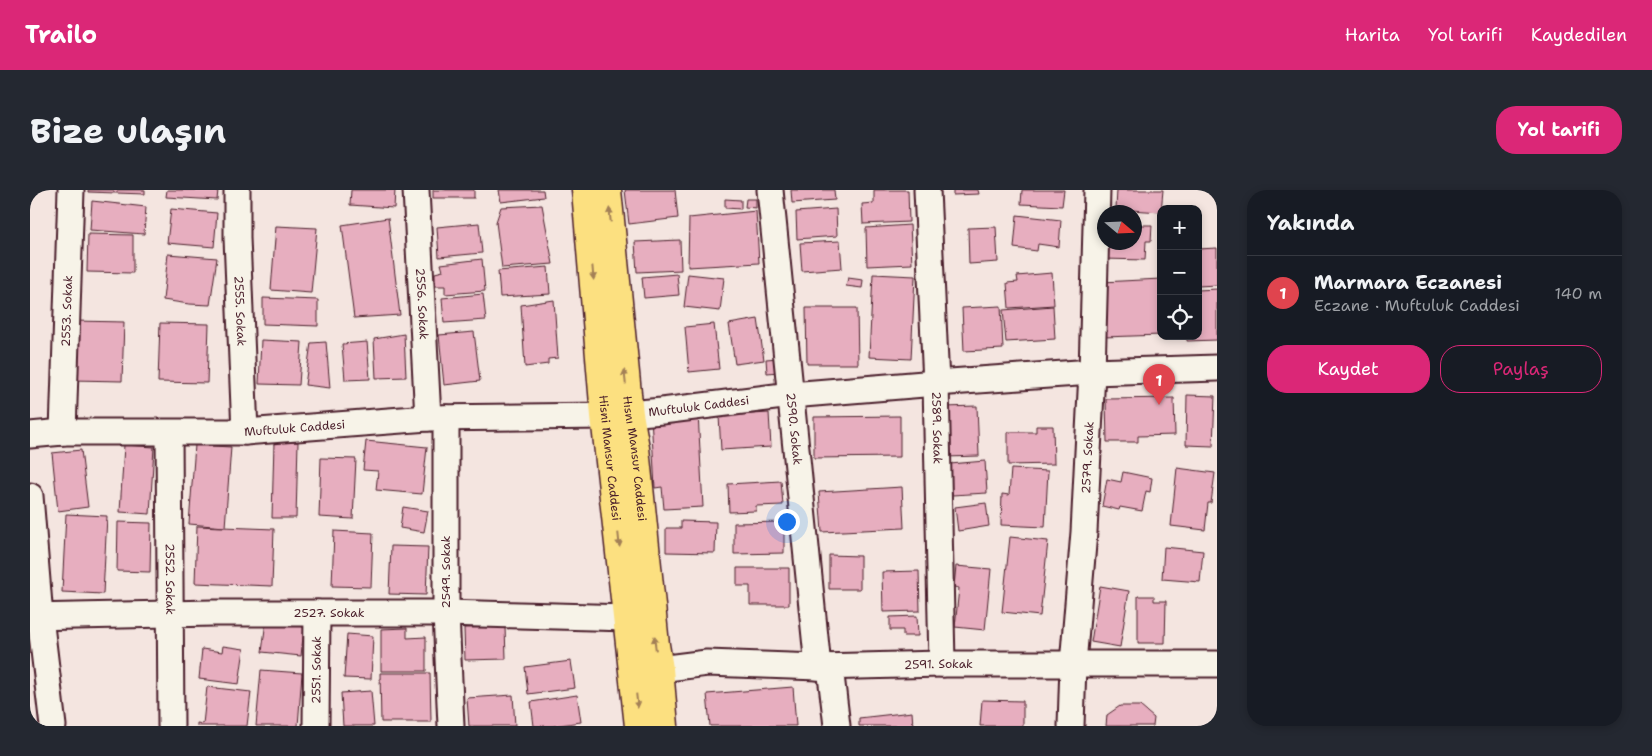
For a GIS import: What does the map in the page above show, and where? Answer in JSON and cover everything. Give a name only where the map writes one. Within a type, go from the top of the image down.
[{"type":"main road","name":"Hisni Mansur Caddesi","points":[[586,190],[617,415],[628,618],[639,726]]},
{"type":"main road","name":"Hısnı Mansur Caddesi","points":[[607,190],[617,415],[635,448],[654,635],[660,669],[664,726]]},
{"type":"street","name":"2553. Sokak","points":[[63,432],[71,190]]},
{"type":"street","name":"2555. Sokak","points":[[236,190],[244,432]]},
{"type":"street","name":"2556. Sokak","points":[[416,190],[437,418]]},
{"type":"street","name":"2590. Sokak","points":[[770,190],[791,395],[824,667],[837,726]]},
{"type":"street","name":"2589. Sokak","points":[[927,190],[936,383],[942,664]]},
{"type":"street","name":"2579. Sokak","points":[[1071,726],[1073,664],[1084,532],[1092,372],[1097,190]]},
{"type":"street","name":"Muftuluk Caddesi","points":[[30,435],[63,432],[244,432],[437,418],[617,415],[791,395],[936,383],[1092,372],[1217,368]]},
{"type":"street","name":"2549. Sokak","points":[[437,418],[452,726]]},
{"type":"street","name":"2552. Sokak","points":[[169,433],[171,726]]},
{"type":"street","points":[[30,496],[35,617],[53,726]]},
{"type":"street","name":"2527. Sokak","points":[[35,617],[317,613],[628,618]]},
{"type":"street","name":"2551. Sokak","points":[[316,726],[317,613]]},
{"type":"street","name":"2591. Sokak","points":[[660,669],[707,664],[824,667],[942,664],[1217,664]]},
{"type":"building","points":[[88,190],[145,190],[145,194],[88,192]]},
{"type":"building","points":[[167,190],[218,190],[217,200],[166,197]]},
{"type":"building","points":[[351,190],[395,190],[394,208],[350,205]]},
{"type":"building","points":[[433,190],[474,190],[474,198],[433,198]]},
{"type":"building","points":[[499,190],[543,190],[544,197],[501,202]]},
{"type":"building","points":[[625,190],[675,190],[678,218],[629,224]]},
{"type":"building","points":[[791,190],[834,190],[835,200],[792,203]]},
{"type":"building","points":[[874,190],[908,190],[909,222],[863,224],[862,204],[874,203]]},
{"type":"building","points":[[953,190],[978,190],[979,194],[953,195]]},
{"type":"building","points":[[1022,190],[1064,190],[1062,206],[1021,204]]},
{"type":"building","points":[[1117,190],[1163,190],[1162,205],[1157,205],[1157,212],[1142,211],[1142,205],[1116,205]]},
{"type":"building","points":[[725,199],[741,200],[741,209],[725,208]]},
{"type":"building","points":[[746,199],[756,199],[756,208],[745,207]]},
{"type":"building","points":[[92,201],[146,207],[144,234],[90,230]]},
{"type":"building","points":[[542,205],[553,264],[502,268],[496,222],[501,207]]},
{"type":"building","points":[[171,209],[217,213],[214,247],[167,243]]},
{"type":"building","points":[[836,209],[837,236],[797,239],[796,212]]},
{"type":"building","points":[[756,211],[759,263],[688,267],[689,218]]},
{"type":"building","points":[[1017,215],[1061,220],[1059,247],[1038,244],[1037,251],[1014,248]]},
{"type":"building","points":[[388,218],[400,315],[354,318],[342,225]]},
{"type":"building","points":[[479,223],[482,253],[439,257],[437,227]]},
{"type":"building","points":[[910,225],[912,264],[867,266],[866,228]]},
{"type":"building","points":[[1142,225],[1152,225],[1151,241],[1146,241],[1145,260],[1104,259],[1105,250],[1142,250]]},
{"type":"building","points":[[276,226],[317,228],[311,293],[271,290]]},
{"type":"building","points":[[996,227],[998,262],[969,264],[968,228]]},
{"type":"building","points":[[88,234],[133,235],[133,273],[87,272]]},
{"type":"building","points":[[680,240],[681,270],[637,272],[635,242]]},
{"type":"building","points":[[840,241],[842,268],[802,271],[800,243]]},
{"type":"building","points":[[1217,248],[1217,285],[1202,286],[1202,249]]},
{"type":"building","points":[[168,254],[217,258],[210,305],[163,300]]},
{"type":"building","points":[[482,259],[485,291],[445,294],[445,286],[435,286],[435,273],[443,271],[441,264]]},
{"type":"building","points":[[548,267],[550,294],[500,297],[498,271]]},
{"type":"building","points":[[1052,273],[1054,305],[1009,308],[1007,283],[1018,282],[1017,276]]},
{"type":"building","points":[[677,274],[679,295],[644,298],[642,277]]},
{"type":"building","points":[[688,274],[724,278],[720,311],[684,307]]},
{"type":"building","points":[[873,274],[915,276],[911,359],[869,357]]},
{"type":"building","points":[[848,278],[863,280],[862,288],[846,286]]},
{"type":"building","points":[[1157,279],[1157,335],[1104,337],[1102,282]]},
{"type":"building","points":[[1217,289],[1217,340],[1187,341],[1202,340],[1202,290]]},
{"type":"building","points":[[483,294],[486,320],[444,323],[442,298]]},
{"type":"building","points":[[263,298],[318,300],[318,326],[263,324]]},
{"type":"building","points":[[554,300],[558,358],[548,359],[548,364],[525,367],[521,305]]},
{"type":"building","points":[[1001,306],[1003,349],[964,351],[962,308]]},
{"type":"building","points":[[1053,306],[1055,339],[1006,342],[1003,310]]},
{"type":"building","points":[[806,308],[857,308],[858,364],[807,364]]},
{"type":"building","points":[[758,319],[764,360],[735,364],[729,324]]},
{"type":"building","points":[[75,321],[124,322],[122,381],[73,380]]},
{"type":"building","points":[[160,323],[209,324],[207,383],[158,382]]},
{"type":"building","points":[[714,324],[719,369],[689,372],[685,327]]},
{"type":"building","points":[[474,332],[480,381],[444,385],[439,335]]},
{"type":"building","points":[[404,334],[406,377],[376,378],[374,339]]},
{"type":"building","points":[[261,340],[302,342],[299,385],[259,384]]},
{"type":"building","points":[[326,342],[330,388],[305,385],[311,343]]},
{"type":"building","points":[[367,342],[370,379],[345,380],[342,344]]},
{"type":"building","points":[[778,358],[779,372],[767,373],[766,359]]},
{"type":"building","points":[[1187,395],[1215,396],[1213,446],[1186,445]]},
{"type":"building","points":[[1174,398],[1175,435],[1138,436],[1138,442],[1107,442],[1106,399]]},
{"type":"building","points":[[977,406],[979,456],[946,457],[944,407]]},
{"type":"building","points":[[698,413],[703,507],[664,509],[662,487],[655,488],[651,416]]},
{"type":"building","points":[[769,413],[771,447],[721,450],[719,416]]},
{"type":"building","points":[[900,416],[900,457],[814,458],[814,417]]},
{"type":"building","points":[[1036,426],[1053,426],[1054,464],[1008,465],[1008,432],[1036,432]]},
{"type":"building","points":[[366,441],[427,447],[422,494],[376,490],[378,471],[363,470]]},
{"type":"building","points":[[274,442],[298,442],[296,518],[272,518]]},
{"type":"building","points":[[124,445],[154,447],[150,514],[120,512]]},
{"type":"building","points":[[195,445],[231,447],[225,527],[189,524]]},
{"type":"building","points":[[81,450],[88,507],[58,511],[52,453]]},
{"type":"building","points":[[321,458],[356,459],[353,519],[319,517]]},
{"type":"building","points":[[985,461],[987,493],[952,495],[950,464]]},
{"type":"building","points":[[1177,468],[1215,473],[1211,503],[1208,503],[1205,530],[1171,526]]},
{"type":"building","points":[[1011,469],[1048,471],[1045,527],[1001,525],[1002,494],[1009,495]]},
{"type":"building","points":[[1123,472],[1152,478],[1150,492],[1146,491],[1142,511],[1120,507],[1119,510],[1102,506],[1107,479],[1121,482]]},
{"type":"building","points":[[781,481],[783,505],[756,506],[756,511],[729,512],[728,484]]},
{"type":"building","points":[[902,487],[904,528],[822,532],[819,492]]},
{"type":"building","points":[[986,503],[989,526],[958,531],[955,507]]},
{"type":"building","points":[[403,507],[428,511],[424,532],[400,528]]},
{"type":"building","points":[[66,514],[107,516],[103,594],[62,592]]},
{"type":"building","points":[[681,521],[716,522],[715,553],[666,552],[666,528],[681,528]]},
{"type":"building","points":[[118,522],[151,523],[150,572],[117,571]]},
{"type":"building","points":[[784,522],[784,553],[734,554],[734,523]]},
{"type":"building","points":[[197,526],[274,529],[272,586],[195,583]]},
{"type":"building","points":[[334,531],[373,533],[371,587],[332,586]]},
{"type":"building","points":[[1010,537],[1048,541],[1040,616],[1002,612]]},
{"type":"building","points":[[391,546],[428,547],[426,595],[389,594]]},
{"type":"building","points":[[1164,547],[1203,551],[1200,582],[1162,579]]},
{"type":"building","points":[[829,555],[860,556],[860,589],[829,589]]},
{"type":"building","points":[[956,566],[991,569],[985,630],[955,627],[959,588],[954,587]]},
{"type":"building","points":[[737,568],[789,568],[789,605],[750,605],[750,586],[737,586]]},
{"type":"building","points":[[919,571],[920,611],[883,612],[882,572]]},
{"type":"building","points":[[1100,586],[1129,591],[1120,647],[1091,642]]},
{"type":"building","points":[[1138,596],[1154,596],[1154,601],[1166,601],[1165,643],[1138,643]]},
{"type":"building","points":[[917,616],[918,636],[903,636],[903,630],[890,630],[890,617]]},
{"type":"building","points":[[266,621],[304,627],[301,656],[262,652]]},
{"type":"building","points":[[505,627],[506,659],[465,660],[464,628]]},
{"type":"building","points":[[407,628],[407,638],[426,637],[426,671],[381,671],[381,629]]},
{"type":"building","points":[[347,634],[373,636],[371,679],[344,678]]},
{"type":"building","points":[[223,646],[244,649],[239,684],[199,679],[202,649],[222,652]]},
{"type":"building","points":[[571,661],[575,688],[528,694],[525,667]]},
{"type":"building","points":[[261,670],[302,673],[298,726],[256,726]]},
{"type":"building","points":[[380,673],[430,673],[431,722],[381,722]]},
{"type":"building","points":[[207,687],[251,692],[247,726],[197,726],[197,723],[203,724]]},
{"type":"building","points":[[793,687],[796,726],[710,726],[707,694]]},
{"type":"building","points":[[371,691],[374,726],[343,726],[341,693]]},
{"type":"building","points":[[513,695],[515,726],[469,726],[467,698]]},
{"type":"building","points":[[577,695],[581,722],[552,726],[534,726],[531,702]]},
{"type":"building","points":[[982,700],[1023,701],[1023,726],[980,726]]},
{"type":"building","points":[[1120,706],[1140,706],[1154,718],[1153,726],[1106,726],[1107,715]]},
{"type":"building","points":[[912,712],[913,726],[859,726],[859,718]]},
{"type":"place","name":"Marmara Eczanesi","points":[[1159,405]]}]
